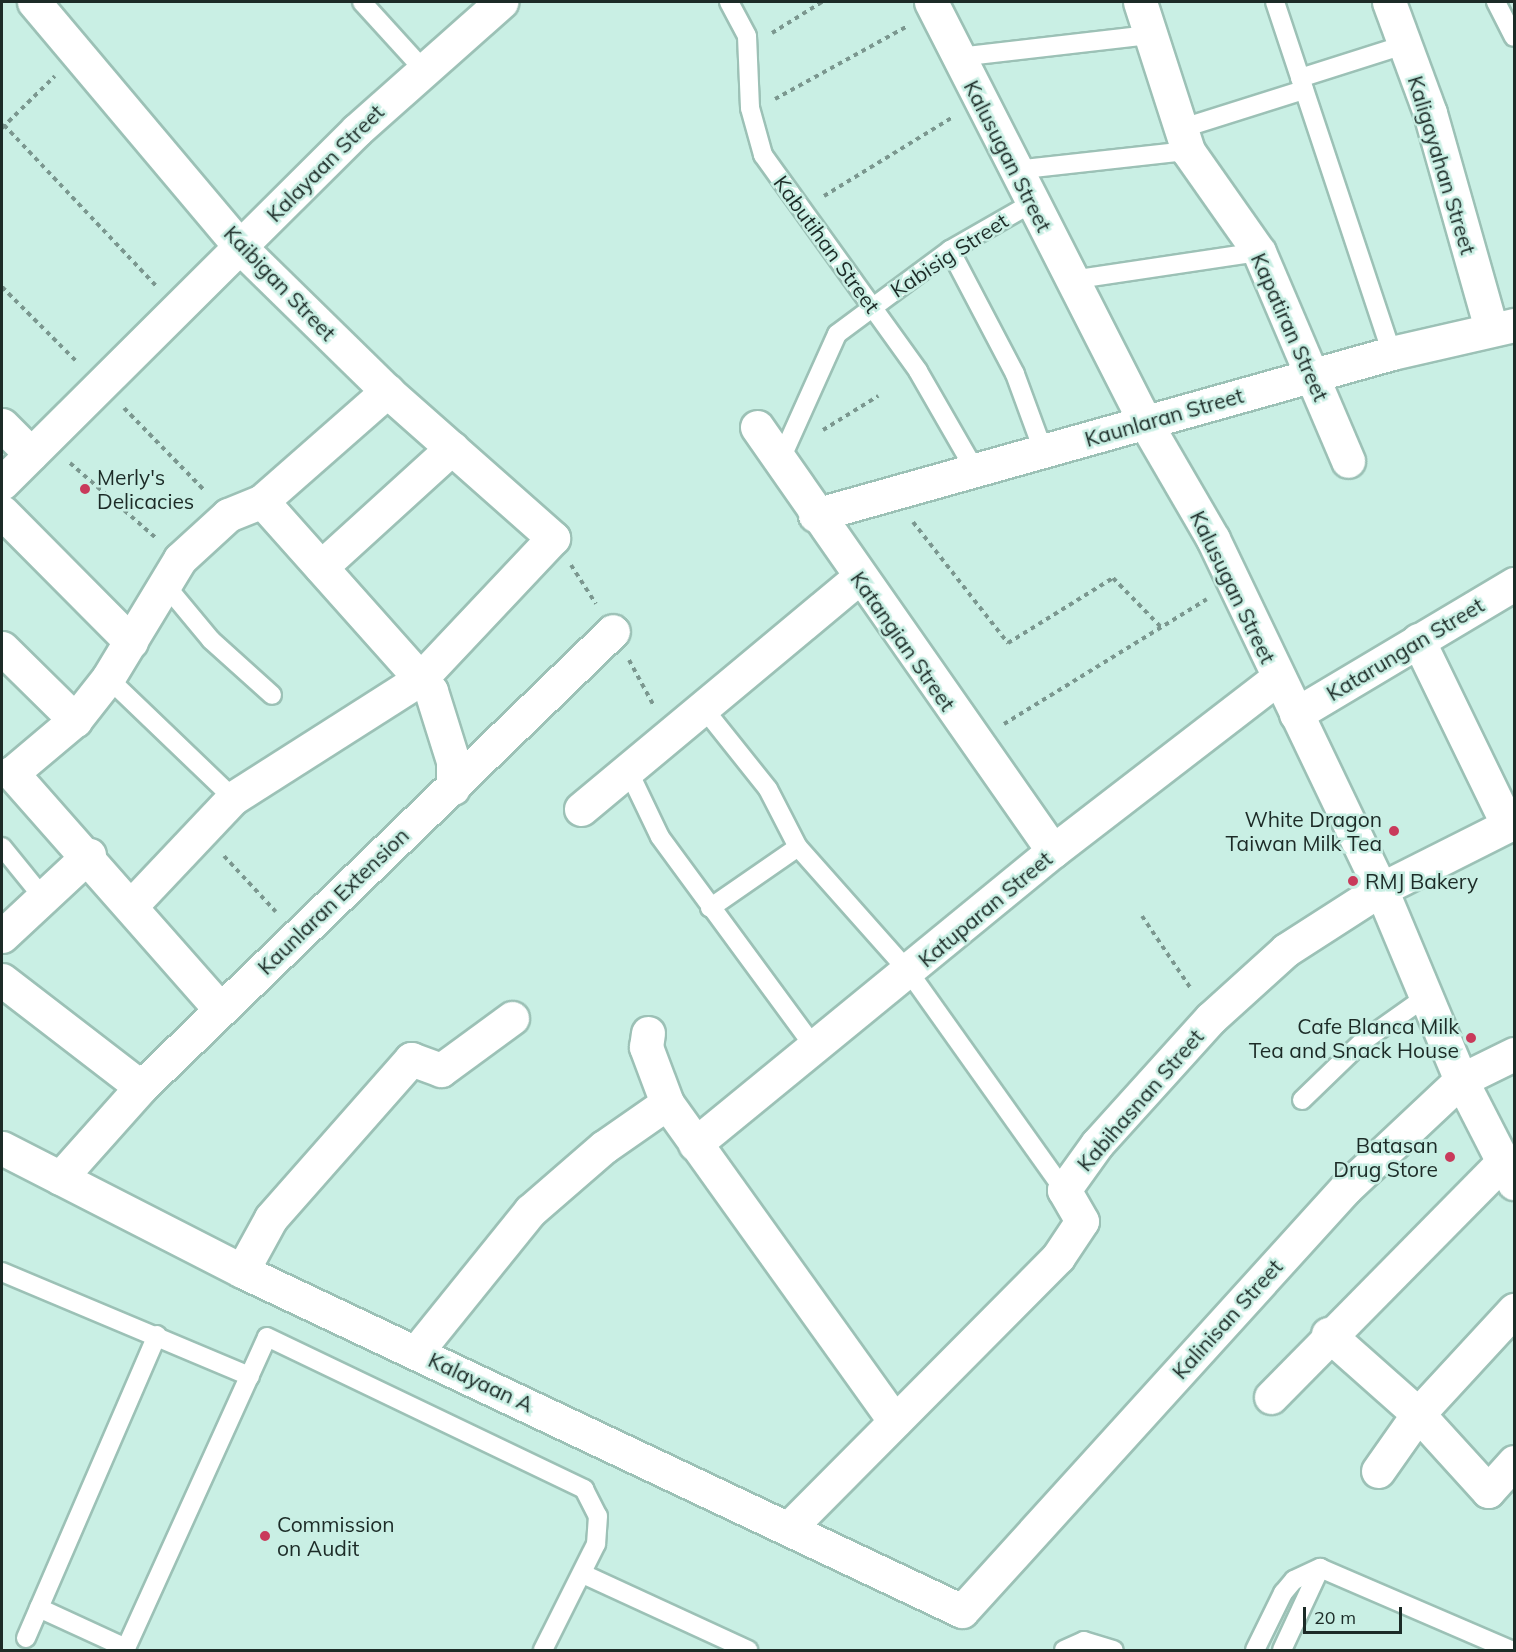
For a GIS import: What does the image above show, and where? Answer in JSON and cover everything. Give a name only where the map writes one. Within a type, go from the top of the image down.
[{"type":"street","name":"Kaibigan Street","points":[[34,2],[79,52],[241,248],[387,391],[553,538],[420,679]]},
{"type":"street","name":"Kapatiran Street","points":[[1140,2],[1184,140],[1259,252],[1314,375],[1348,461]]},
{"type":"street","name":"Kaligayahan Street","points":[[1389,2],[1430,112],[1503,327]]},
{"type":"street","name":"Kalayaan Street","points":[[2,483],[175,306],[241,248],[485,6]]},
{"type":"street","name":"Kalusugan Street","points":[[933,6],[1071,280],[1233,583],[1381,890],[1461,1080],[1509,1172]]},
{"type":"street","name":"Kaunlaran Street","points":[[815,515],[1392,353],[1503,327]]},
{"type":"street","points":[[220,1009],[89,855],[12,773],[75,720],[108,678],[173,573],[228,515],[262,501],[387,391]]},
{"type":"street","points":[[2,425],[38,447]]},
{"type":"street","name":"Katangian Street","points":[[757,428],[858,578],[1053,851]]},
{"type":"street","points":[[321,567],[452,448]]},
{"type":"street","points":[[262,501],[420,679],[442,718],[453,761],[453,788]]},
{"type":"street","points":[[2,513],[130,642]]},
{"type":"street","points":[[581,809],[701,705],[858,578]]},
{"type":"street","name":"Katarungan Street","points":[[1296,714],[1515,584]]},
{"type":"street","name":"Kaunlaran Extension","points":[[60,1178],[141,1087],[613,631]]},
{"type":"street","points":[[1418,640],[1511,823]]},
{"type":"street","points":[[2,648],[75,720]]},
{"type":"street","name":"Katuparan Street","points":[[695,1144],[909,972],[1053,851],[1278,678]]},
{"type":"street","points":[[131,906],[233,798],[420,679]]},
{"type":"street","name":"Kabihasnan Street","points":[[789,1528],[1058,1257],[1082,1221],[1064,1190],[1097,1144],[1212,1018],[1286,950],[1381,890],[1511,823]]},
{"type":"street","points":[[2,936],[41,895],[89,855]]},
{"type":"street","points":[[2,980],[141,1087]]},
{"type":"street","points":[[242,1271],[272,1218],[411,1059],[441,1070],[512,1018]]},
{"type":"street","points":[[648,1033],[645,1047],[667,1103],[895,1421]]},
{"type":"street","name":"Kalinisan Street","points":[[962,1611],[1346,1188],[1461,1080],[1515,1054]]},
{"type":"street","points":[[417,1351],[530,1211],[604,1147],[667,1103]]},
{"type":"street","name":"Kalayaan A","points":[[2,1148],[242,1271],[417,1351],[962,1611]]},
{"type":"street","points":[[1270,1398],[1328,1334],[1509,1172]]},
{"type":"street","points":[[1378,1471],[1418,1414],[1515,1310]]},
{"type":"street","points":[[1328,1334],[1418,1414],[1488,1491],[1515,1462]]},
{"type":"lane","points":[[362,2],[423,69]]},
{"type":"lane","name":"Kabutihan Street","points":[[729,2],[748,49],[751,112],[763,155],[918,371],[975,470]]},
{"type":"lane","points":[[1275,2],[1392,353]]},
{"type":"lane","points":[[1496,2],[1515,37]]},
{"type":"lane","points":[[959,57],[1149,35]]},
{"type":"lane","points":[[1015,170],[1184,140],[1302,84],[1404,45]]},
{"type":"lane","name":"Kabisig Street","points":[[780,461],[830,341],[872,306],[950,250],[1032,203]]},
{"type":"lane","points":[[950,250],[1015,374],[1043,450]]},
{"type":"lane","points":[[1071,280],[1259,252]]},
{"type":"lane","points":[[173,573],[211,640],[272,695]]},
{"type":"lane","points":[[108,678],[233,798]]},
{"type":"lane","points":[[701,705],[768,789],[798,847],[909,972],[1064,1190]]},
{"type":"lane","points":[[627,768],[660,837],[710,908],[815,1047]]},
{"type":"lane","points":[[2,847],[41,895]]},
{"type":"lane","points":[[710,908],[798,847]]},
{"type":"lane","points":[[1302,1100],[1362,1041],[1427,996]]},
{"type":"lane","points":[[2,1272],[157,1335],[250,1376]]},
{"type":"lane","points":[[26,1638],[157,1335]]},
{"type":"lane","points":[[39,1608],[126,1648],[267,1336],[559,1473],[584,1489],[598,1516],[596,1544],[543,1650]]},
{"type":"lane","points":[[1255,1650],[1283,1593],[1294,1580],[1320,1568],[1510,1650]]},
{"type":"lane","points":[[1282,1650],[1320,1568]]},
{"type":"lane","points":[[583,1574],[748,1650]]},
{"type":"lane","points":[[1064,1650],[1084,1641],[1114,1650]]},
{"type":"path","points":[[748,49],[822,2]]},
{"type":"path","points":[[751,112],[933,6]]},
{"type":"path","points":[[79,52],[3,126],[175,306]]},
{"type":"path","points":[[802,210],[980,102]]},
{"type":"path","points":[[780,461],[878,396]]},
{"type":"path","points":[[38,447],[173,573]]},
{"type":"path","points":[[891,493],[1008,643],[1113,578],[1161,627]]},
{"type":"path","points":[[975,742],[1233,583]]},
{"type":"path","points":[[201,831],[297,934]]},
{"type":"path","points":[[1142,916],[1212,1018]]},
{"type":"place","name":"Merly's Delicacies","points":[[85,489]]},
{"type":"place","name":"White Dragon Taiwan Milk Tea","points":[[1394,831]]},
{"type":"place","name":"RMJ Bakery","points":[[1353,881]]},
{"type":"place","name":"Cafe Blanca Milk Tea and Snack House","points":[[1471,1038]]},
{"type":"place","name":"Batasan Drug Store","points":[[1450,1157]]},
{"type":"place","name":"Commission on Audit","points":[[265,1536]]}]
